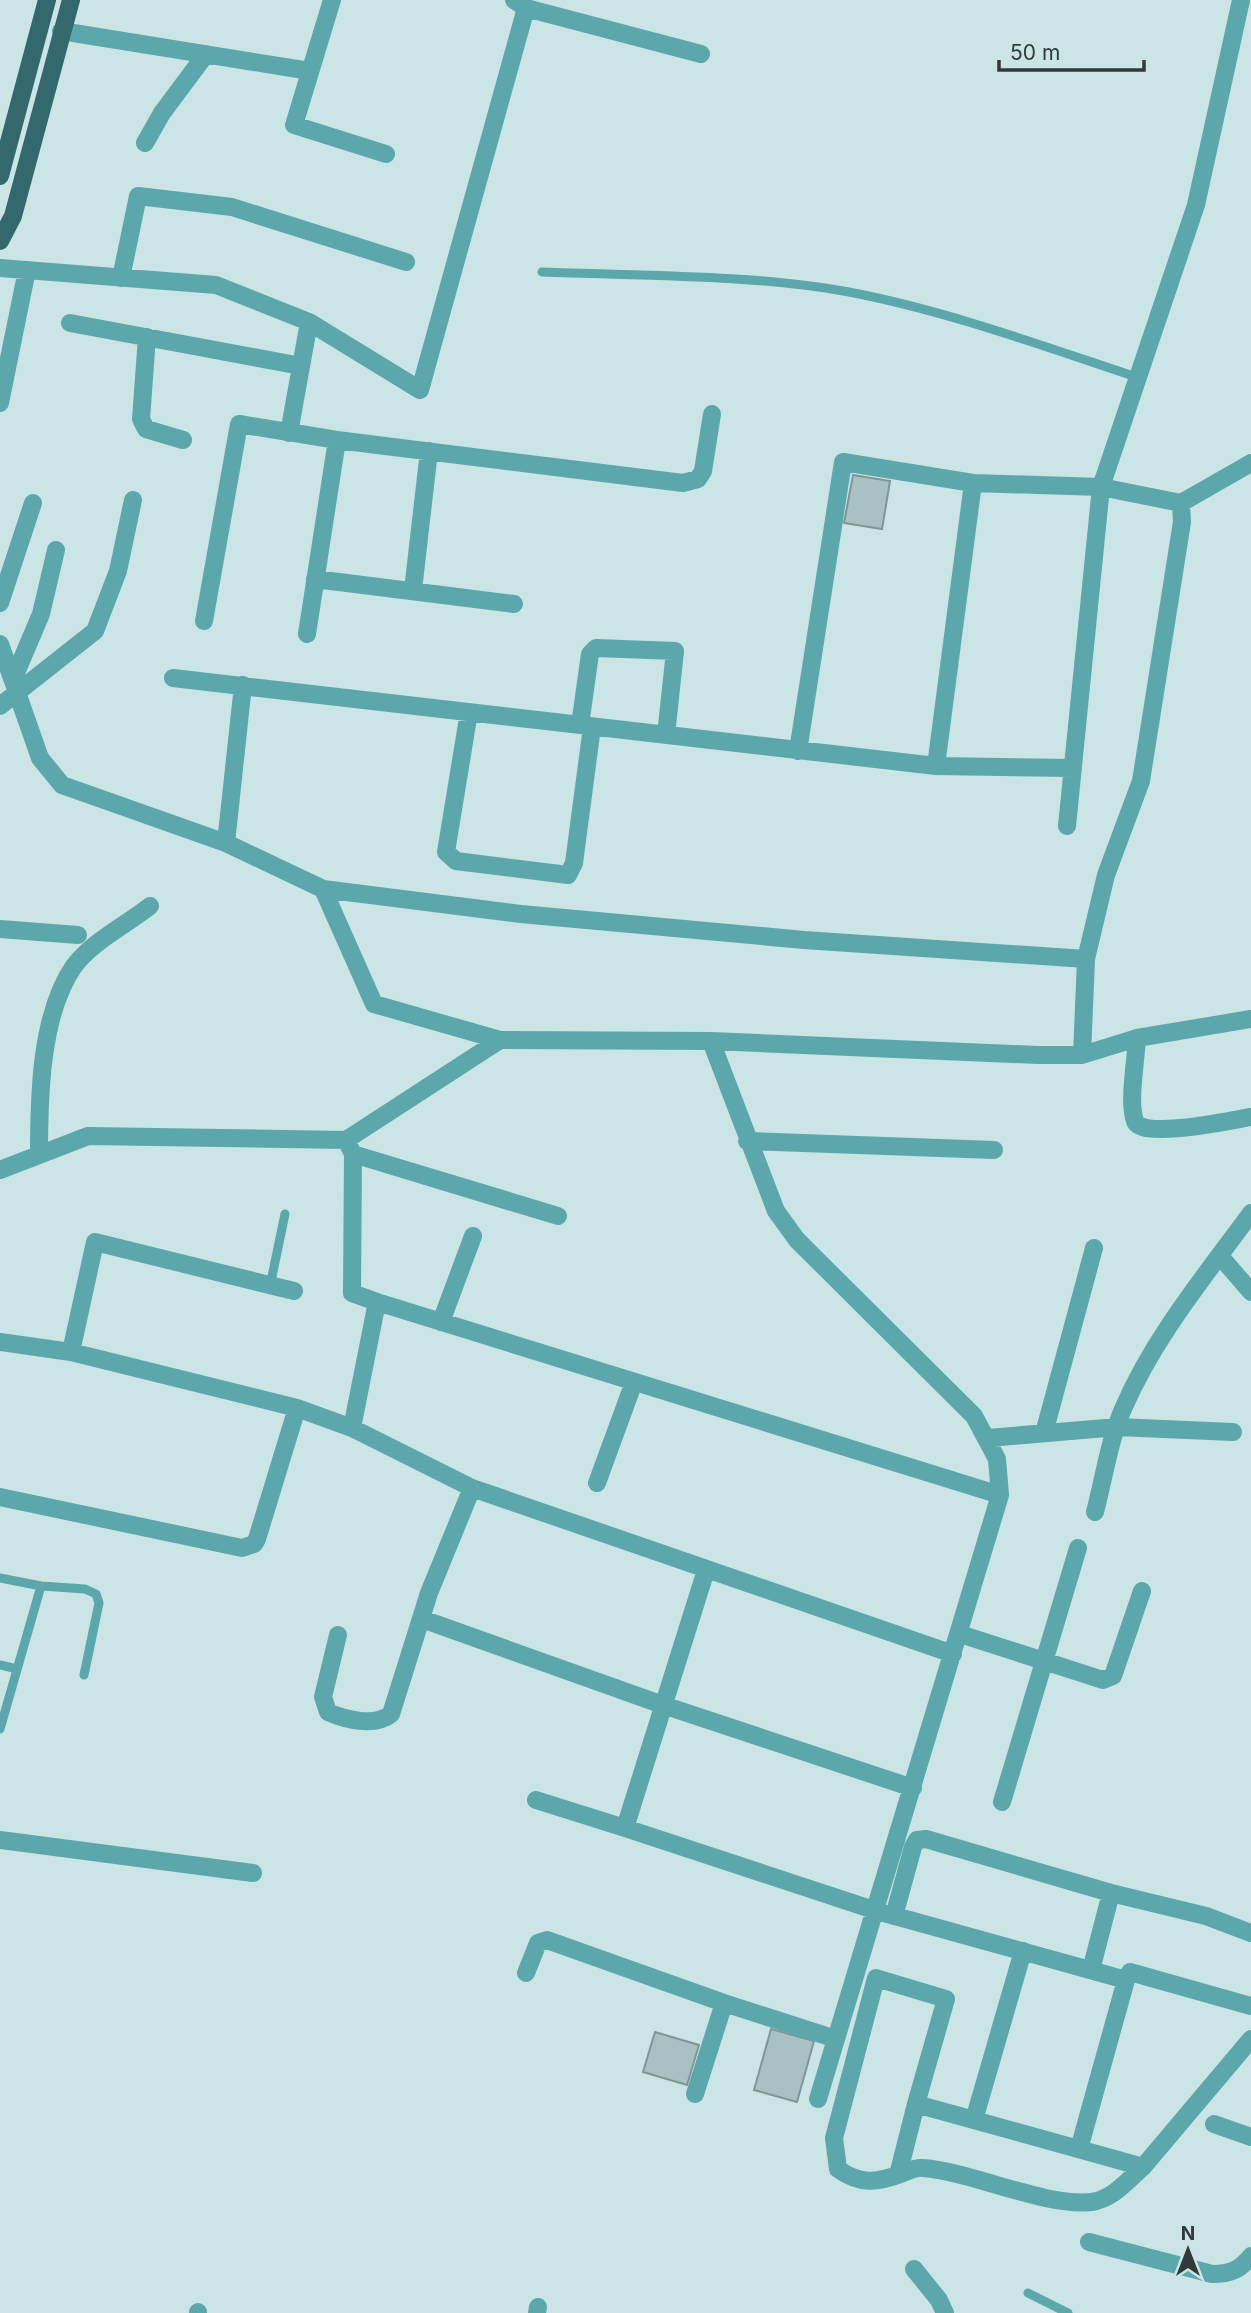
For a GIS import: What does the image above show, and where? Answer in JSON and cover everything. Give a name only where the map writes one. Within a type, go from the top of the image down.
[{"type":"main road","points":[[0,176],[47,0]]},
{"type":"main road","points":[[0,241],[13,216],[71,0]]},
{"type":"street","points":[[332,0],[294,125],[386,154]]},
{"type":"street","points":[[1067,826],[1101,487],[1196,205],[1241,0]]},
{"type":"street","points":[[0,268],[216,285],[309,323],[420,390],[520,4],[701,54]]},
{"type":"street","points":[[61,31],[310,71]]},
{"type":"street","points":[[145,143],[162,113],[206,54]]},
{"type":"street","points":[[121,278],[138,196],[232,207],[406,262]]},
{"type":"street","points":[[0,402],[27,271]]},
{"type":"street","points":[[70,323],[301,366]]},
{"type":"street","points":[[289,433],[309,323]]},
{"type":"street","points":[[147,337],[141,419],[146,429],[183,440]]},
{"type":"street","points":[[204,621],[239,424],[337,440],[684,483],[698,478],[703,471],[712,414]]},
{"type":"street","points":[[307,634],[337,440]]},
{"type":"street","points":[[413,590],[429,451]]},
{"type":"street","points":[[798,751],[843,462],[973,483],[1101,487],[1181,503],[1251,463]]},
{"type":"street","points":[[936,766],[973,483]]},
{"type":"street","points":[[0,706],[15,688],[95,631],[118,571],[133,500]]},
{"type":"street","points":[[0,603],[33,503]]},
{"type":"street","points":[[1082,1055],[1086,960],[1106,875],[1141,781],[1169,614],[1182,522],[1181,503]]},
{"type":"street","points":[[15,688],[41,614],[56,550]]},
{"type":"street","points":[[315,579],[514,604]]},
{"type":"street","points":[[0,644],[40,758],[62,785],[226,843],[323,888],[548,916],[804,940],[1086,960]]},
{"type":"street","points":[[469,712],[446,852],[456,861],[568,875],[574,863],[590,654],[596,648],[675,651],[666,735]]},
{"type":"street","points":[[173,678],[936,766],[1073,768]]},
{"type":"street","points":[[226,843],[243,685]]},
{"type":"street","points":[[323,888],[374,1004],[500,1040],[711,1041],[1082,1055],[1137,1038],[1251,1019]]},
{"type":"street","points":[[39,1155],[44,1056],[65,987],[74,967],[100,942],[150,906]]},
{"type":"street","points":[[0,929],[78,935]]},
{"type":"street","points":[[1137,1038],[1133,1110],[1135,1123],[1140,1128],[1164,1130],[1251,1117]]},
{"type":"street","points":[[350,1147],[500,1040]]},
{"type":"street","points":[[711,1041],[776,1211],[797,1240],[974,1416],[997,1459],[1000,1495],[913,1788],[886,1914]]},
{"type":"street","points":[[0,1170],[88,1136],[350,1147],[558,1216]]},
{"type":"street","points":[[747,1141],[994,1150]]},
{"type":"street","points":[[350,1147],[352,1293],[1000,1495]]},
{"type":"street","points":[[1095,1512],[1117,1427],[1141,1372],[1162,1337],[1251,1213]]},
{"type":"street","points":[[441,1322],[473,1236]]},
{"type":"street","points":[[71,1352],[95,1242],[294,1292]]},
{"type":"street","points":[[1044,1433],[1094,1248]]},
{"type":"street","points":[[1220,1255],[1251,1292]]},
{"type":"street","points":[[352,1428],[377,1302]]},
{"type":"street","points":[[0,1342],[71,1352],[297,1408],[352,1428],[472,1488],[953,1654]]},
{"type":"street","points":[[597,1483],[634,1382]]},
{"type":"street","points":[[0,1497],[242,1548],[254,1545],[297,1408]]},
{"type":"street","points":[[988,1438],[1117,1427],[1233,1432]]},
{"type":"street","points":[[338,1635],[323,1697],[328,1712],[374,1722],[391,1714],[422,1619],[472,1488]]},
{"type":"street","points":[[1002,1802],[1078,1548]]},
{"type":"street","points":[[625,1828],[706,1570]]},
{"type":"street","points":[[960,1634],[1103,1680],[1114,1676],[1142,1591]]},
{"type":"street","points":[[422,1619],[663,1705],[913,1788]]},
{"type":"street","points":[[536,1800],[886,1914],[1126,1980]]},
{"type":"street","points":[[818,2099],[836,2039],[917,1840],[926,1839],[1111,1893],[1206,1916],[1251,1933]]},
{"type":"street","points":[[0,1840],[253,1873]]},
{"type":"street","points":[[1091,1970],[1111,1893]]},
{"type":"street","points":[[526,1973],[538,1943],[547,1940],[724,2003],[836,2039]]},
{"type":"street","points":[[974,2120],[1023,1951]]},
{"type":"street","points":[[1079,2149],[1130,1972],[1251,2006]]},
{"type":"street","points":[[898,2175],[946,1999],[876,1978],[834,2138],[834,2156],[838,2169],[853,2180],[872,2183],[898,2175],[918,2167],[942,2170],[1069,2202],[1091,2202],[1111,2196],[1143,2167],[1251,2039]]},
{"type":"street","points":[[695,2094],[724,2003]]},
{"type":"street","points":[[916,2104],[1143,2167]]},
{"type":"street","points":[[1214,2124],[1251,2137]]},
{"type":"street","points":[[1089,2242],[1212,2274],[1227,2274],[1241,2267],[1251,2256]]},
{"type":"street","points":[[914,2269],[939,2300],[945,2313]]},
{"type":"lane","points":[[542,272],[726,279],[847,292],[940,312],[1139,378]]},
{"type":"lane","points":[[271,1286],[285,1214]]},
{"type":"lane","points":[[0,1578],[41,1586],[85,1589],[96,1594],[99,1603],[84,1675]]},
{"type":"lane","points":[[0,1729],[41,1586]]},
{"type":"lane","points":[[0,1665],[17,1669]]},
{"type":"lane","points":[[1028,2293],[1068,2313]]},
{"type":"building","points":[[853,475],[890,481],[882,529],[844,523]]},
{"type":"building","points":[[771,2029],[814,2041],[797,2102],[754,2090]]},
{"type":"building","points":[[655,2032],[699,2045],[687,2085],[643,2072]]}]
